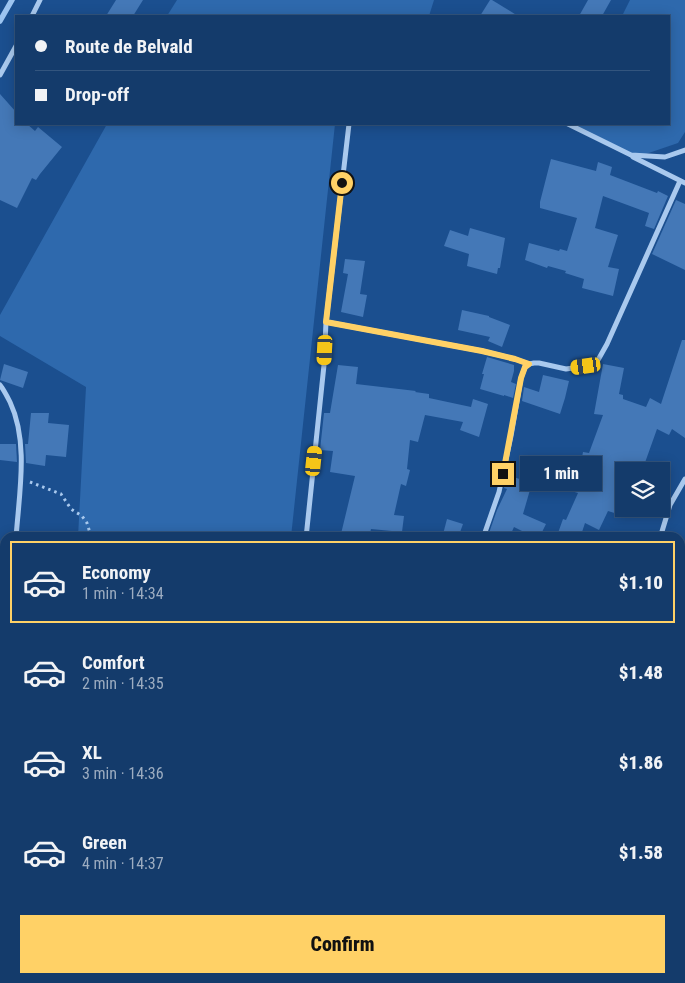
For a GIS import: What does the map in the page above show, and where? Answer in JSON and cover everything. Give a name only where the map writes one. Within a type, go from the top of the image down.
[{"type":"street","points":[[32,15],[40,0]]},
{"type":"street","points":[[0,74],[15,48]]},
{"type":"street","points":[[307,532],[324,364],[326,322],[349,125]]},
{"type":"street","points":[[326,322],[482,351],[529,364],[539,363],[566,369],[586,366],[598,360],[682,182],[570,125]]},
{"type":"street","points":[[631,155],[665,157],[685,150]]},
{"type":"street","points":[[485,532],[499,492],[521,378],[525,367],[529,364]]},
{"type":"street","points":[[0,385],[15,413],[20,435],[21,478],[16,532]]},
{"type":"street","points":[[662,532],[670,505],[685,479]]},
{"type":"path","points":[[21,478],[61,494],[72,509],[82,516],[87,523],[89,532]]},
{"type":"shaded area","points":[[177,0],[434,0],[429,15],[168,15]]},
{"type":"shaded area","points":[[630,0],[685,0],[685,132],[678,143],[634,158],[575,125],[670,125],[670,15],[622,15]]},
{"type":"shaded area","points":[[106,125],[335,125],[292,532],[78,532],[86,387],[0,336],[0,315]]},
{"type":"building","points":[[116,0],[143,0],[134,15],[107,15]]},
{"type":"building","points":[[490,0],[492,0],[516,15],[481,15]]},
{"type":"building","points":[[588,0],[611,0],[603,15],[580,15]]},
{"type":"building","points":[[0,94],[15,111],[15,125],[28,125],[35,131],[38,127],[62,147],[36,180],[32,178],[17,208],[0,200]]},
{"type":"building","points":[[551,159],[596,171],[598,162],[612,167],[610,175],[668,196],[654,229],[645,226],[649,213],[603,196],[595,228],[618,235],[608,267],[619,269],[613,296],[582,288],[584,279],[565,273],[566,271],[548,266],[547,268],[525,260],[529,243],[559,251],[560,249],[567,251],[577,218],[540,208]]},
{"type":"building","points":[[676,200],[685,204],[685,270],[652,254]]},
{"type":"building","points":[[470,228],[505,238],[500,268],[498,268],[497,274],[467,266],[469,254],[444,246],[450,230],[468,236]]},
{"type":"building","points":[[345,259],[365,261],[360,294],[367,295],[363,317],[341,312],[348,274],[343,273]]},
{"type":"building","points":[[462,310],[489,316],[510,325],[502,347],[488,341],[490,337],[458,330]]},
{"type":"building","points":[[682,340],[685,340],[685,438],[672,429],[669,435],[657,429],[645,462],[615,462],[615,513],[608,511],[599,530],[585,523],[582,532],[558,532],[563,519],[566,520],[578,493],[558,487],[568,459],[581,463],[583,452],[589,453],[603,415],[594,414],[603,364],[624,368],[619,394],[623,395],[623,399],[646,407],[650,398],[661,404]]},
{"type":"building","points":[[487,357],[514,365],[511,382],[516,384],[513,398],[480,389]]},
{"type":"building","points":[[4,364],[28,372],[23,388],[0,380]]},
{"type":"building","points":[[338,365],[358,367],[356,384],[416,391],[429,394],[429,398],[471,407],[473,399],[488,404],[479,437],[460,430],[463,422],[425,415],[418,442],[410,440],[407,469],[410,470],[406,486],[401,484],[394,515],[404,516],[402,532],[371,529],[370,532],[341,532],[355,476],[330,472],[333,451],[320,450],[324,413],[330,413]]},
{"type":"building","points":[[543,375],[569,381],[560,414],[522,401],[524,387],[539,392]]},
{"type":"building","points":[[31,413],[49,413],[48,423],[69,425],[66,457],[46,455],[45,466],[26,463],[25,444],[28,444]]},
{"type":"building","points":[[0,444],[16,444],[17,462],[0,460]]},
{"type":"building","points":[[507,475],[532,483],[523,514],[546,524],[542,532],[524,532],[514,527],[512,532],[489,532],[507,489],[504,488]]},
{"type":"building","points":[[447,519],[463,524],[460,532],[444,532]]},
{"type":"waterway","points":[[0,21],[12,0]]},
{"type":"route","points":[[342,183],[326,322],[482,351],[529,364],[525,367],[521,378],[503,474]]}]
